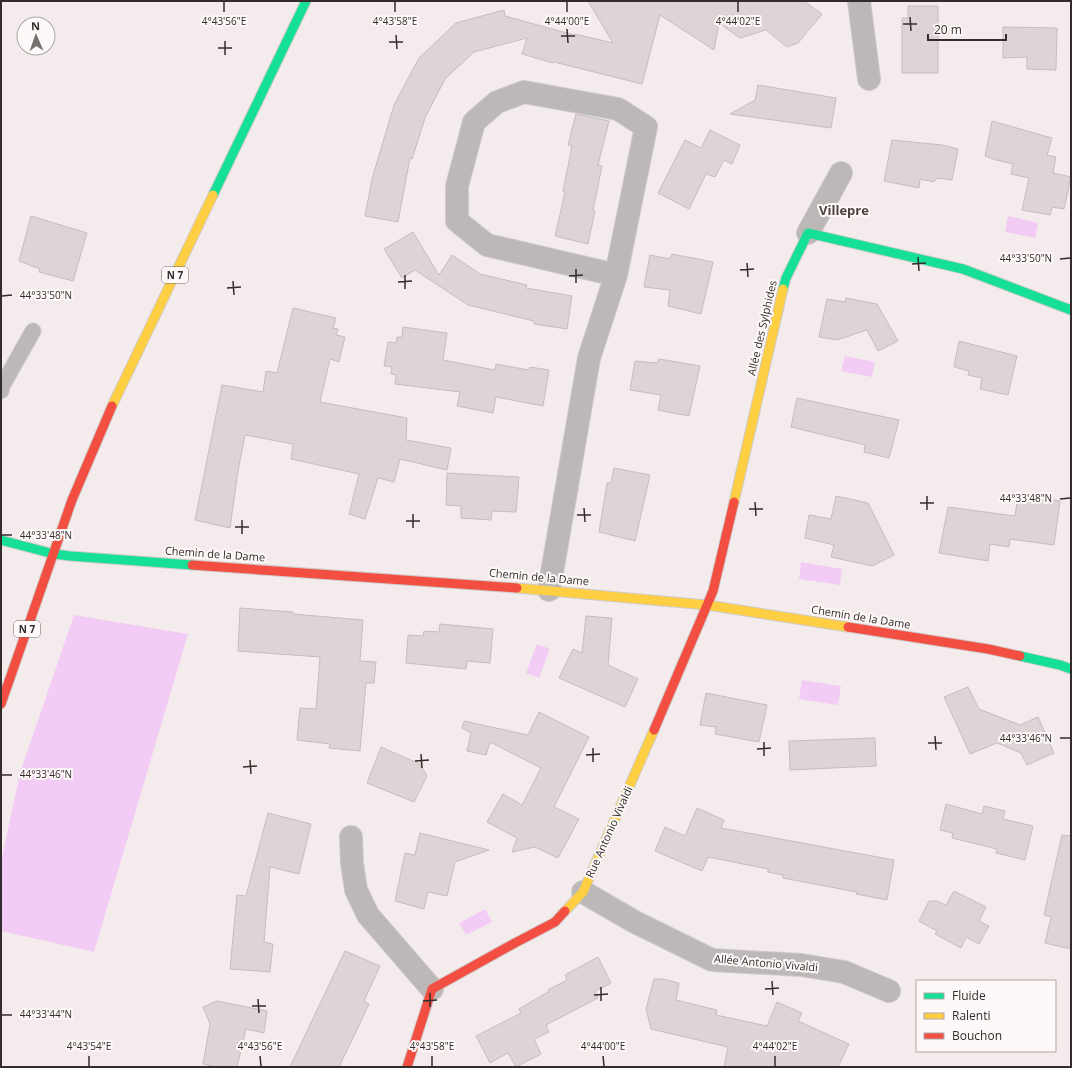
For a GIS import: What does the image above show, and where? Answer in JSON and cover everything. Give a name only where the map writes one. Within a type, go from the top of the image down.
[{"type":"street","name":"N 7","points":[[1,704],[72,500],[112,407],[306,1]]},
{"type":"street","points":[[859,1],[869,79]]},
{"type":"street","points":[[549,590],[589,358],[616,275],[646,127],[618,109],[524,92],[497,102],[474,122],[457,186],[457,221],[487,245],[616,275]]},
{"type":"street","points":[[841,173],[808,233],[962,269],[1071,310]]},
{"type":"street","name":"Allée des Sylphides","points":[[707,605],[713,591],[786,278],[808,233]]},
{"type":"street","name":"Chemin de la Dame","points":[[1,540],[54,554],[70,556],[549,590],[707,605],[988,649],[1060,665],[1071,669]]},
{"type":"street","name":"Rue Antonio Vivaldi","points":[[432,989],[555,922],[583,892],[650,740],[707,605]]},
{"type":"street","points":[[351,837],[352,863],[356,890],[368,915],[432,989],[407,1067]]},
{"type":"street","name":"Allée Antonio Vivaldi","points":[[583,892],[635,922],[712,960],[801,965],[844,972],[889,991]]},
{"type":"lane","points":[[1,391],[2,386],[33,331]]},
{"type":"shaded area","points":[[1008,216],[1038,223],[1035,238],[1005,232]]},
{"type":"shaded area","points":[[845,356],[875,362],[872,377],[841,371]]},
{"type":"shaded area","points":[[801,562],[842,569],[840,585],[799,579]]},
{"type":"shaded area","points":[[74,615],[188,634],[94,952],[1,931],[1,862],[20,773]]},
{"type":"shaded area","points":[[537,644],[550,649],[539,678],[526,673]]},
{"type":"shaded area","points":[[802,680],[841,686],[838,705],[799,699]]},
{"type":"shaded area","points":[[485,909],[492,922],[466,935],[459,923]]},
{"type":"building","points":[[588,1],[804,1],[822,14],[798,43],[787,47],[766,30],[740,38],[719,23],[714,50],[660,15],[642,84],[554,62],[553,63],[522,54],[527,38],[474,52],[445,79],[425,118],[412,159],[410,158],[398,222],[365,216],[372,179],[394,105],[419,58],[456,23],[504,10],[505,16],[574,35],[613,43]]},
{"type":"building","points":[[908,6],[938,6],[938,73],[902,73],[902,18],[908,18]]},
{"type":"building","points":[[1003,27],[1057,28],[1056,70],[1027,69],[1027,57],[1003,58]]},
{"type":"building","points":[[758,85],[836,98],[831,128],[730,114],[755,100]]},
{"type":"building","points":[[576,114],[609,121],[598,165],[602,166],[588,244],[555,236],[565,192],[563,191],[572,146],[568,145]]},
{"type":"building","points":[[992,121],[1052,138],[1047,155],[1056,157],[1053,173],[1071,177],[1064,209],[1052,207],[1050,215],[1022,210],[1029,178],[1011,174],[1013,164],[985,156]]},
{"type":"building","points":[[710,130],[740,145],[732,164],[724,160],[715,177],[706,174],[689,209],[658,193],[685,140],[701,148]]},
{"type":"building","points":[[892,140],[942,145],[958,149],[952,180],[937,178],[934,182],[920,179],[919,188],[884,181]]},
{"type":"building","points":[[31,216],[87,233],[73,281],[39,272],[40,269],[19,261]]},
{"type":"building","points":[[413,232],[439,275],[452,255],[480,274],[527,285],[526,288],[572,296],[567,329],[534,324],[534,321],[468,305],[415,270],[402,278],[384,249]]},
{"type":"building","points":[[672,254],[713,262],[701,314],[668,306],[670,290],[644,287],[650,255],[670,259]]},
{"type":"building","points":[[846,298],[877,304],[898,341],[878,351],[867,330],[837,340],[819,337],[827,299],[845,302]]},
{"type":"building","points":[[293,308],[336,318],[333,328],[338,329],[336,335],[345,337],[339,362],[330,359],[320,402],[407,418],[406,440],[451,448],[447,470],[400,459],[394,482],[378,478],[365,519],[349,514],[359,474],[291,459],[293,444],[245,435],[230,528],[195,520],[222,385],[263,392],[266,371],[277,373]]},
{"type":"building","points":[[403,327],[447,333],[443,360],[495,370],[496,364],[529,370],[530,367],[549,370],[543,406],[496,397],[493,413],[457,406],[460,392],[395,384],[396,375],[391,374],[392,367],[384,366],[388,342],[396,343],[397,337],[402,337]]},
{"type":"building","points":[[959,341],[1017,356],[1008,395],[980,389],[982,378],[968,375],[969,371],[954,367]]},
{"type":"building","points":[[659,359],[700,366],[689,416],[658,410],[661,395],[630,390],[635,361],[657,363]]},
{"type":"building","points":[[797,398],[899,420],[889,458],[864,452],[865,445],[791,427]]},
{"type":"building","points":[[614,468],[650,475],[635,541],[599,532],[607,483],[611,483]]},
{"type":"building","points":[[447,473],[519,477],[516,512],[492,511],[491,520],[461,518],[461,506],[446,505]]},
{"type":"building","points":[[1018,494],[1060,501],[1054,545],[1010,539],[1009,547],[990,544],[988,561],[939,553],[948,507],[1015,516]]},
{"type":"building","points":[[836,496],[868,503],[894,555],[872,566],[831,557],[834,545],[805,538],[809,515],[831,519]]},
{"type":"building","points":[[240,608],[363,620],[360,661],[376,662],[374,683],[366,683],[360,751],[329,748],[330,744],[297,740],[300,708],[316,709],[320,657],[238,651]]},
{"type":"building","points":[[586,616],[612,618],[608,665],[638,679],[625,707],[559,678],[573,649],[582,653]]},
{"type":"building","points":[[440,624],[493,629],[490,663],[467,661],[466,669],[406,663],[408,635],[423,636],[424,631],[439,632]]},
{"type":"building","points":[[968,687],[979,709],[1020,725],[1038,717],[1054,753],[1027,765],[1021,753],[997,743],[970,754],[944,697]]},
{"type":"building","points":[[706,693],[767,705],[759,742],[715,734],[716,727],[700,725]]},
{"type":"building","points":[[539,712],[589,737],[554,807],[579,819],[558,858],[535,847],[512,852],[517,838],[487,822],[503,794],[522,805],[541,768],[490,742],[486,755],[467,751],[471,733],[462,728],[464,721],[528,735]]},
{"type":"building","points":[[875,738],[876,766],[790,770],[789,741]]},
{"type":"building","points":[[381,747],[420,764],[427,776],[414,802],[367,783]]},
{"type":"building","points":[[946,804],[982,814],[984,806],[1005,811],[1003,819],[1033,826],[1025,860],[996,853],[997,849],[952,838],[953,833],[940,830]]},
{"type":"building","points":[[697,808],[724,820],[721,828],[894,860],[887,900],[856,894],[857,892],[783,878],[783,875],[768,872],[768,869],[708,857],[702,871],[655,851],[665,827],[685,836]]},
{"type":"building","points":[[268,813],[311,824],[299,874],[270,867],[264,942],[273,944],[270,972],[230,969],[237,895],[246,896]]},
{"type":"building","points":[[420,833],[489,850],[455,862],[447,896],[428,892],[424,909],[395,901],[405,853],[415,855]]},
{"type":"building","points":[[1062,835],[1071,836],[1071,949],[1045,943],[1051,917],[1044,915]]},
{"type":"building","points":[[954,891],[986,907],[979,921],[989,926],[979,944],[966,937],[961,948],[935,934],[937,931],[919,921],[929,901],[937,901],[946,905]]},
{"type":"building","points":[[345,951],[380,966],[364,1001],[369,1004],[363,1017],[339,1067],[290,1067]]},
{"type":"building","points":[[598,957],[611,983],[595,991],[598,998],[546,1025],[549,1032],[534,1039],[541,1054],[516,1067],[508,1053],[490,1063],[476,1036],[521,1013],[519,1009],[548,992],[548,990],[567,980],[565,975]]},
{"type":"building","points":[[654,979],[663,979],[679,983],[676,1000],[717,1010],[716,1015],[767,1026],[777,1002],[802,1013],[798,1021],[849,1044],[838,1067],[724,1067],[728,1047],[651,1029],[646,1009]]},
{"type":"building","points":[[217,1001],[267,1011],[264,1033],[246,1029],[237,1067],[218,1067],[203,1064],[210,1024],[203,1007]]},
{"type":"traffic: fast","points":[[213,195],[306,1]]},
{"type":"traffic: fast","points":[[783,289],[786,278],[808,233],[963,269],[1071,310]]},
{"type":"traffic: fast","points":[[1,540],[54,554],[192,565]]},
{"type":"traffic: fast","points":[[1020,656],[1071,669]]},
{"type":"traffic: slow","points":[[112,406],[213,195]]},
{"type":"traffic: slow","points":[[734,502],[783,289]]},
{"type":"traffic: slow","points":[[517,588],[707,605],[848,627]]},
{"type":"traffic: slow","points":[[565,911],[583,892],[654,730]]},
{"type":"traffic: jam","points":[[1,704],[72,500],[112,406]]},
{"type":"traffic: jam","points":[[654,730],[713,591],[734,502]]},
{"type":"traffic: jam","points":[[192,565],[517,588]]},
{"type":"traffic: jam","points":[[848,627],[988,649],[1020,656]]},
{"type":"traffic: jam","points":[[407,1067],[432,989],[555,922],[565,911]]},
{"type":"district","name":"Villepre","points":[[844,210]]}]
